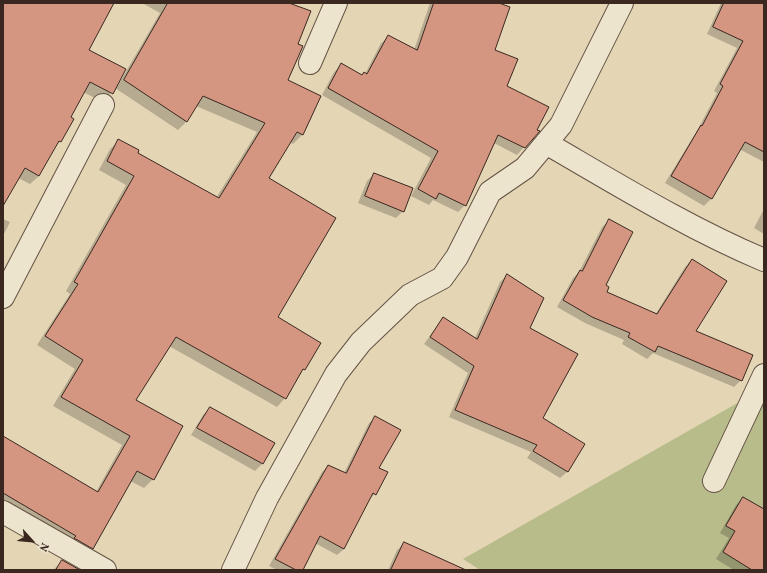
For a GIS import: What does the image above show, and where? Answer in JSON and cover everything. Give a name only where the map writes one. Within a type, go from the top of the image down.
[{"type":"street","points":[[310,63],[336,3]]},
{"type":"street","points":[[233,570],[267,498],[336,374],[361,342],[410,295],[442,278],[458,257],[490,192],[525,168],[561,125],[622,3]]},
{"type":"street","points":[[3,297],[103,105]]},
{"type":"street","points":[[546,143],[661,209],[731,246],[764,260]]},
{"type":"street","points":[[714,481],[764,375]]},
{"type":"street","points":[[3,512],[105,570]]},
{"type":"green space","points":[[764,384],[764,570],[480,570],[463,559],[755,393]]},
{"type":"building","points":[[3,3],[114,3],[89,50],[126,69],[113,94],[90,82],[71,117],[74,119],[61,142],[59,141],[39,176],[25,168],[3,206]]},
{"type":"building","points":[[168,3],[289,3],[311,11],[298,44],[303,46],[288,80],[321,96],[303,135],[297,132],[269,178],[336,218],[278,317],[321,343],[305,370],[303,369],[286,399],[176,337],[136,400],[183,426],[154,480],[137,471],[93,549],[74,538],[76,536],[3,493],[3,436],[98,492],[130,436],[61,397],[83,360],[45,336],[78,284],[74,282],[134,176],[107,161],[118,139],[139,150],[138,153],[219,198],[265,123],[203,96],[187,122],[124,80]]},
{"type":"building","points":[[434,3],[499,3],[510,7],[495,50],[518,59],[507,86],[549,107],[537,130],[540,131],[525,148],[498,135],[466,206],[439,193],[436,199],[418,189],[438,151],[328,88],[341,63],[362,75],[364,72],[367,74],[388,35],[417,50]]},
{"type":"building","points":[[724,3],[764,3],[764,152],[745,142],[712,199],[671,176],[701,125],[702,126],[723,86],[720,84],[743,41],[713,27]]},
{"type":"building","points":[[374,173],[413,188],[404,212],[365,196]]},
{"type":"building","points":[[609,219],[633,232],[606,285],[609,287],[607,292],[657,314],[692,259],[727,281],[696,331],[753,355],[742,381],[658,346],[655,352],[628,337],[630,333],[592,317],[563,300],[580,270],[582,271]]},
{"type":"building","points":[[507,274],[544,298],[530,328],[578,354],[543,418],[585,444],[568,472],[533,451],[537,445],[455,410],[474,366],[430,337],[443,317],[477,339]]},
{"type":"building","points":[[210,407],[275,443],[263,464],[197,428]]},
{"type":"building","points":[[375,416],[401,430],[379,468],[388,472],[376,495],[373,493],[344,549],[320,536],[303,570],[296,570],[275,559],[328,465],[346,473]]},
{"type":"building","points":[[743,497],[764,509],[764,570],[752,570],[723,552],[735,531],[726,526]]},
{"type":"building","points":[[404,542],[466,570],[391,570]]},
{"type":"building","points":[[62,560],[80,570],[56,570]]}]
